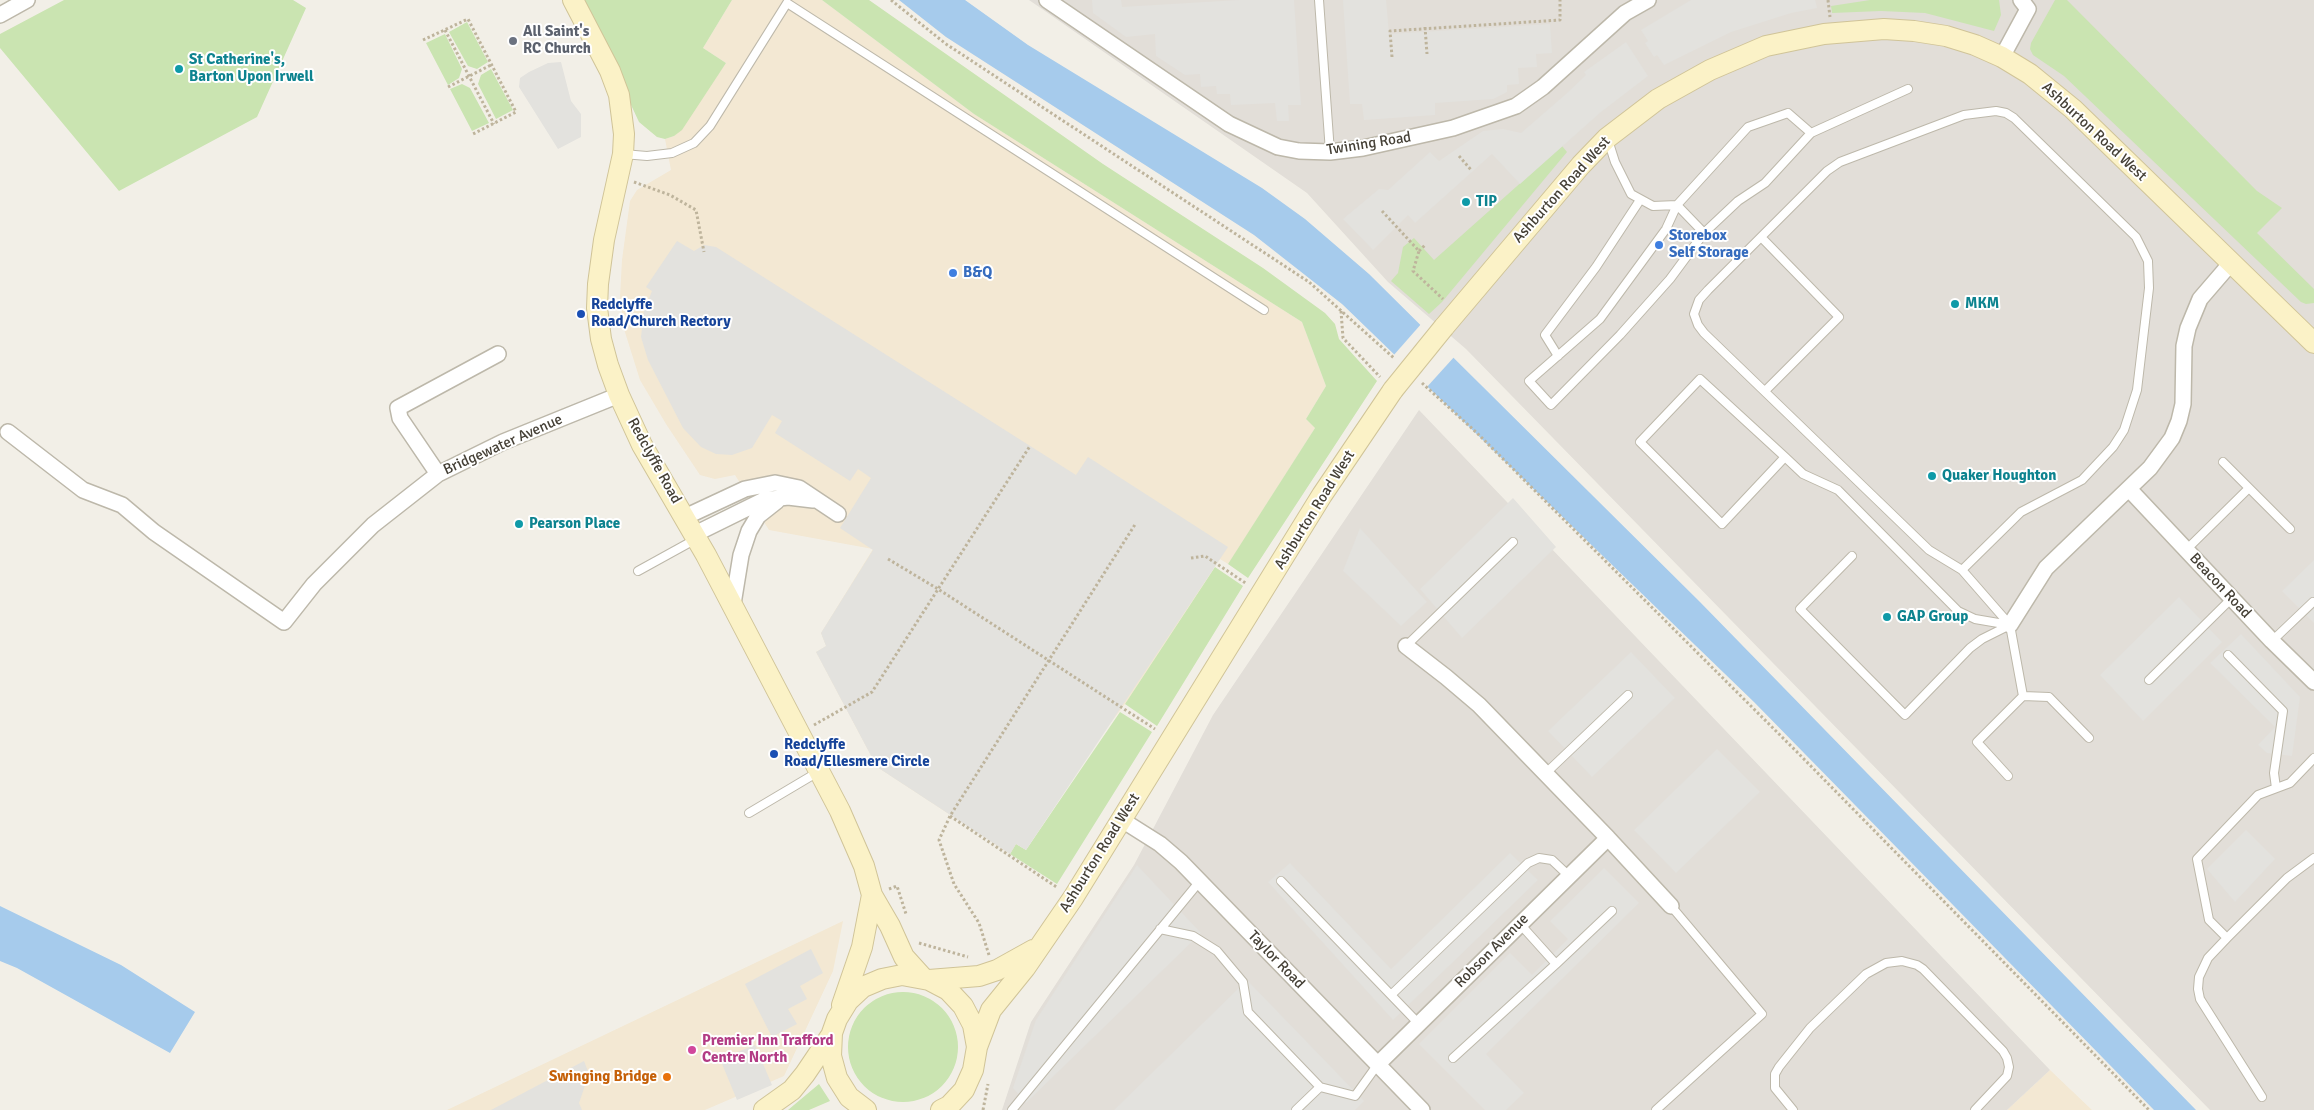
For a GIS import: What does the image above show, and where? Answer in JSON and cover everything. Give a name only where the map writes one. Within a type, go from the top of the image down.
[{"type":"main road","name":"Redclyffe Road","points":[[573,0],[610,71],[619,95],[624,134],[619,177],[604,240],[597,308],[601,339],[619,395],[642,444],[733,604],[801,733],[854,840],[872,895],[890,926],[904,957],[926,979]]},
{"type":"main road","name":"Ashburton Road West","points":[[977,1047],[991,1010],[1041,946],[1073,898],[1322,495],[1393,390],[1581,165],[1608,138],[1658,99],[1701,74],[1766,46],[1796,38],[1854,30],[1914,31],[1946,36],[2002,57],[2030,74],[2073,109],[2231,263],[2312,337]]},
{"type":"main road","name":"Redclyffe Road","points":[[834,1026],[862,947],[872,895]]},
{"type":"main road","name":"Ashburton Road West","points":[[834,1026],[848,1001],[863,987],[882,979],[902,975],[926,979],[979,976],[994,966],[1041,946]]},
{"type":"main road","points":[[926,979],[948,990],[963,1006],[973,1025],[981,1074],[964,1110]]},
{"type":"main road","points":[[764,1110],[792,1090],[805,1074],[834,1026]]},
{"type":"main road","points":[[834,1026],[831,1056],[837,1078],[849,1097],[866,1110]]},
{"type":"main road","points":[[941,1110],[949,1106],[981,1074]]},
{"type":"street","points":[[0,15],[27,0]]},
{"type":"street","points":[[1047,0],[1084,24]]},
{"type":"street","points":[[1060,0],[1084,24]]},
{"type":"street","name":"Twining Road","points":[[1084,24],[1229,124],[1278,148],[1330,152],[1363,148],[1453,128],[1516,106],[1543,87],[1626,14],[1648,0]]},
{"type":"street","points":[[2002,57],[2027,3]]},
{"type":"street","points":[[2010,625],[2046,568],[2129,489],[2163,453],[2172,438],[2182,404],[2184,346],[2188,328],[2200,299],[2231,263]]},
{"type":"street","points":[[438,474],[400,418],[398,408],[498,354]]},
{"type":"street","name":"Bridgewater Avenue","points":[[8,432],[83,490],[122,505],[154,532],[284,622],[314,584],[373,525],[438,474],[503,442],[619,395]]},
{"type":"street","points":[[692,530],[722,498],[760,485],[775,483],[799,488],[838,514]]},
{"type":"street","name":"Beacon Road","points":[[2129,489],[2272,641],[2314,682]]},
{"type":"street","points":[[733,604],[741,555],[749,531],[758,516],[768,507],[788,497]]},
{"type":"street","points":[[692,530],[764,500],[788,497],[819,502]]},
{"type":"street","points":[[1406,646],[1446,677],[1478,706],[1546,773],[1671,906]]},
{"type":"street","name":"Taylor Road","points":[[1122,820],[1160,844],[1200,881],[1422,1110]]},
{"type":"street","name":"Robson Avenue","points":[[1378,1064],[1608,838]]},
{"type":"lane","points":[[1319,0],[1330,152]]},
{"type":"lane","points":[[623,154],[647,156],[672,153],[694,143],[710,126],[787,3],[1264,310]]},
{"type":"lane","points":[[1811,134],[1788,112],[1748,127],[1677,205],[1666,229],[1600,320],[1529,381],[1551,405],[1670,279],[1704,233],[1738,201],[1765,183],[1811,134],[1908,89]]},
{"type":"lane","points":[[1962,570],[2022,512],[2082,480],[2113,447],[2124,430],[2137,390],[2149,288],[2150,274],[2144,249],[2136,236],[2014,118],[2006,113],[1996,111],[1964,115],[1840,162],[1826,171],[1699,300],[1694,314],[1698,325],[1704,333],[1929,550],[1962,570],[2010,625],[2023,696]]},
{"type":"lane","points":[[1608,138],[1626,186],[1632,194],[1653,206],[1677,205],[1704,233]]},
{"type":"lane","points":[[1558,356],[1546,335],[1596,267],[1640,200]]},
{"type":"lane","points":[[1761,237],[1839,316],[1765,391]]},
{"type":"lane","points":[[1785,457],[1722,524],[1640,442],[1700,379],[1785,457],[1803,474],[1838,490],[1958,611],[1975,619],[2010,625]]},
{"type":"lane","points":[[2223,462],[2290,529]]},
{"type":"lane","points":[[2186,550],[2249,488]]},
{"type":"lane","points":[[638,571],[692,530]]},
{"type":"lane","points":[[1406,646],[1513,542]]},
{"type":"lane","points":[[1852,556],[1800,609],[1905,715],[1970,648],[1982,639],[2010,625]]},
{"type":"lane","points":[[2149,680],[2232,598]]},
{"type":"lane","points":[[2272,641],[2313,602]]},
{"type":"lane","points":[[2228,655],[2283,711],[2274,774],[2276,788]]},
{"type":"lane","points":[[1546,773],[1628,695]]},
{"type":"lane","points":[[2008,776],[1977,742],[2023,696],[2049,697],[2089,738]]},
{"type":"lane","points":[[2227,938],[2209,920],[2196,858],[2258,795],[2290,783],[2314,758]]},
{"type":"lane","points":[[749,813],[820,771]]},
{"type":"lane","points":[[1392,996],[1528,862],[1539,858],[1552,860],[1569,876]]},
{"type":"lane","points":[[2262,1097],[2200,999],[2199,977],[2203,967],[2227,938],[2287,878],[2314,858]]},
{"type":"lane","points":[[1012,1110],[1200,881]]},
{"type":"lane","points":[[1281,881],[1419,1024]]},
{"type":"lane","points":[[1656,1110],[1762,1014],[1671,906]]},
{"type":"lane","points":[[1453,1058],[1612,911]]},
{"type":"lane","points":[[1520,924],[1556,964]]},
{"type":"lane","points":[[1160,929],[1193,936],[1217,951],[1243,982],[1248,1012],[1320,1087],[1355,1096],[1378,1064]]},
{"type":"lane","points":[[1793,1110],[1775,1088],[1775,1074],[1779,1067],[1810,1028],[1866,974],[1886,964],[1902,961],[1917,965],[1923,969],[2003,1051],[2007,1058],[2009,1067],[2007,1076],[1975,1110]]},
{"type":"lane","points":[[1296,1110],[1320,1087]]},
{"type":"path","points":[[891,0],[946,44],[1309,282],[1396,360]]},
{"type":"path","points":[[1392,56],[1390,31],[1425,27],[1560,20],[1560,0]]},
{"type":"path","points":[[423,40],[468,19],[516,112],[474,134]]},
{"type":"path","points":[[1425,27],[1427,54]]},
{"type":"path","points":[[445,30],[494,124]]},
{"type":"path","points":[[448,87],[492,65]]},
{"type":"path","points":[[1459,156],[1472,171]]},
{"type":"path","points":[[619,177],[670,195],[696,210],[704,252]]},
{"type":"path","points":[[1382,211],[1419,251]]},
{"type":"path","points":[[1424,245],[1419,251],[1413,271],[1450,320]]},
{"type":"path","points":[[1341,310],[1343,338],[1393,390]]},
{"type":"path","points":[[1418,380],[1477,433],[1797,752],[2149,1110]]},
{"type":"path","points":[[801,733],[872,692],[1030,446]]},
{"type":"path","points":[[994,966],[979,923],[954,884],[939,840],[950,816],[1136,524]]},
{"type":"path","points":[[1191,558],[1206,556],[1237,578]]},
{"type":"path","points":[[888,559],[938,589],[1171,739]]},
{"type":"path","points":[[950,816],[1073,898]]},
{"type":"path","points":[[897,886],[908,923]]},
{"type":"path","points":[[917,941],[925,946],[994,966]]},
{"type":"path","points":[[981,1074],[982,1110]]},
{"type":"shaded area","points":[[732,0],[822,0],[974,114],[1302,322],[1326,386],[1306,419],[1315,428],[1237,551],[1228,564],[1220,559],[1125,704],[1010,854],[877,767],[816,652],[826,646],[821,633],[873,549],[769,530],[735,475],[715,479],[700,475],[666,424],[640,380],[624,329],[620,297],[622,260],[630,201],[637,190],[671,170],[665,139],[674,136],[726,63],[703,48]]},
{"type":"shaded area","points":[[1029,0],[2314,0],[2314,1110],[2210,1110],[1466,349],[1388,282],[1307,193]]},
{"type":"shaded area","points":[[1092,0],[1121,0],[1122,7],[1239,0],[1294,0],[1301,105],[1288,105],[1289,121],[1277,121],[1275,103],[1231,105],[1230,94],[1217,94],[1216,86],[1201,87],[1200,74],[1185,75],[1156,56],[1155,34],[1126,37],[1093,13]]},
{"type":"shaded area","points":[[1343,0],[1386,0],[1389,34],[1550,24],[1552,53],[1536,54],[1537,67],[1518,68],[1519,84],[1507,85],[1507,92],[1493,99],[1435,103],[1435,115],[1364,120],[1362,104],[1350,104]]},
{"type":"shaded area","points":[[1691,0],[1815,0],[1817,8],[1791,13],[1731,32],[1664,65],[1657,55],[1654,57],[1645,43],[1648,41],[1641,30]]},
{"type":"shaded area","points":[[1626,42],[1648,76],[1601,112],[1520,184],[1492,154],[1415,223],[1408,215],[1373,250],[1343,219],[1379,189],[1388,190],[1430,152],[1439,161],[1483,131],[1503,129],[1521,133],[1586,75],[1584,72]]},
{"type":"shaded area","points":[[561,62],[571,101],[581,114],[581,137],[558,149],[519,87],[520,78],[529,72],[548,63]]},
{"type":"shaded area","points":[[677,241],[694,251],[704,245],[716,247],[1076,475],[1088,457],[1228,547],[1026,850],[1016,844],[1010,854],[877,767],[816,652],[826,646],[821,633],[873,550],[840,528],[871,478],[858,469],[850,481],[775,433],[782,421],[772,415],[752,448],[732,455],[716,454],[701,447],[683,428],[648,360],[641,337],[644,311],[652,291],[646,287]]},
{"type":"shaded area","points":[[1419,410],[2050,1070],[2007,1110],[1002,1110],[1031,1022],[1134,865],[1213,715]]},
{"type":"shaded area","points":[[1513,498],[1556,547],[1462,638],[1420,589]]},
{"type":"shaded area","points":[[1360,528],[1427,602],[1401,626],[1343,571]]},
{"type":"shaded area","points":[[2314,560],[2314,623],[2282,591]]},
{"type":"shaded area","points":[[2179,597],[2222,642],[2143,721],[2100,675]]},
{"type":"shaded area","points":[[2241,634],[2300,697],[2292,756],[2267,753],[2258,745],[2275,727],[2210,663]]},
{"type":"shaded area","points":[[1631,652],[1675,698],[1592,777],[1548,731]]},
{"type":"shaded area","points":[[1717,749],[1760,792],[1676,873],[1634,830]]},
{"type":"shaded area","points":[[2246,830],[2275,859],[2235,902],[2207,869]]},
{"type":"shaded area","points":[[1510,853],[1538,880],[1393,1020],[1268,882],[1290,863],[1391,969]]},
{"type":"shaded area","points":[[1137,865],[1201,933],[1026,1103],[1013,1088],[1036,1020]]},
{"type":"shaded area","points":[[1604,868],[1639,903],[1486,1054],[1524,1093],[1506,1110],[1485,1110],[1419,1044],[1510,953],[1532,975],[1568,939],[1550,921]]},
{"type":"shaded area","points":[[843,921],[833,971],[784,1076],[705,1110],[447,1110]]},
{"type":"shaded area","points":[[811,949],[823,973],[800,986],[807,999],[788,1009],[797,1024],[772,1037],[745,984]]},
{"type":"shaded area","points":[[1247,980],[1364,1101],[1355,1110],[1114,1110]]},
{"type":"shaded area","points":[[755,1045],[772,1085],[737,1100],[720,1059]]},
{"type":"shaded area","points":[[584,1061],[589,1074],[579,1103],[582,1110],[491,1110]]},
{"type":"shaded area","points":[[2050,1070],[2092,1110],[2007,1110]]},
{"type":"green space","points":[[64,0],[293,0],[306,8],[257,117],[119,191],[0,48],[0,34]]},
{"type":"green space","points":[[582,0],[732,0],[703,48],[726,63],[682,130],[674,136],[665,139],[657,137],[639,122]]},
{"type":"green space","points":[[822,0],[869,0],[1103,164],[1263,268],[1325,313],[1335,324],[1339,339],[1377,381],[1248,578],[1228,564],[1315,428],[1306,419],[1326,386],[1302,322],[974,114]]},
{"type":"green space","points":[[1870,0],[1999,0],[2001,15],[1994,31],[1925,13],[1881,11],[1832,13],[1831,6]]},
{"type":"green space","points":[[2055,0],[2067,0],[2257,191],[2282,208],[2257,233],[2314,289],[2314,303],[2306,304],[2301,302],[2064,76],[2033,55],[2030,49],[2031,43]]},
{"type":"green space","points":[[467,22],[488,62],[477,69],[468,66],[449,32]]},
{"type":"green space","points":[[445,34],[462,69],[459,78],[448,85],[426,43]]},
{"type":"green space","points":[[491,69],[513,110],[496,119],[478,84],[481,75]]},
{"type":"green space","points":[[462,84],[470,88],[489,123],[472,131],[450,89]]},
{"type":"green space","points":[[1562,146],[1567,152],[1442,302],[1429,314],[1391,281],[1398,273],[1403,247],[1414,238],[1434,260]]},
{"type":"green space","points":[[1215,567],[1243,586],[1157,726],[1125,704]]},
{"type":"green space","points":[[1120,712],[1152,732],[1057,884],[1010,854],[1016,844],[1026,850]]},
{"type":"green space","points":[[903,992],[924,996],[942,1008],[954,1026],[958,1047],[954,1068],[942,1086],[924,1098],[903,1102],[882,1098],[864,1086],[852,1068],[848,1047],[852,1026],[864,1008],[882,996]]},
{"type":"green space","points":[[819,1084],[830,1101],[809,1110],[788,1110]]},
{"type":"water","points":[[899,0],[965,0],[1028,45],[1262,188],[1305,219],[1369,274],[1700,602],[2196,1110],[2154,1110],[1754,702],[1342,304],[1254,235],[946,37]]},
{"type":"water","points":[[0,906],[121,965],[195,1012],[170,1053],[17,968],[0,961]]},
{"type":"pier","points":[[1422,323],[1455,356],[1426,388],[1393,356]]},
{"type":"place","name":"All Saint's RC Church","points":[[513,41]]},
{"type":"place","name":"St Catherine's, Barton Upon Irwell","points":[[179,69]]},
{"type":"place","name":"TIP","points":[[1466,202]]},
{"type":"place","name":"Storebox Self Storage","points":[[1659,245]]},
{"type":"place","name":"B&Q","points":[[953,273]]},
{"type":"place","name":"MKM","points":[[1955,304]]},
{"type":"place","name":"Redclyffe Road/Church Rectory","points":[[581,314]]},
{"type":"place","name":"Quaker Houghton","points":[[1932,476]]},
{"type":"place","name":"Pearson Place","points":[[519,524]]},
{"type":"place","name":"GAP Group","points":[[1887,617]]},
{"type":"place","name":"Redclyffe Road/Ellesmere Circle","points":[[774,754]]},
{"type":"place","name":"Premier Inn Trafford Centre North","points":[[692,1050]]},
{"type":"place","name":"Swinging Bridge","points":[[667,1077]]}]
